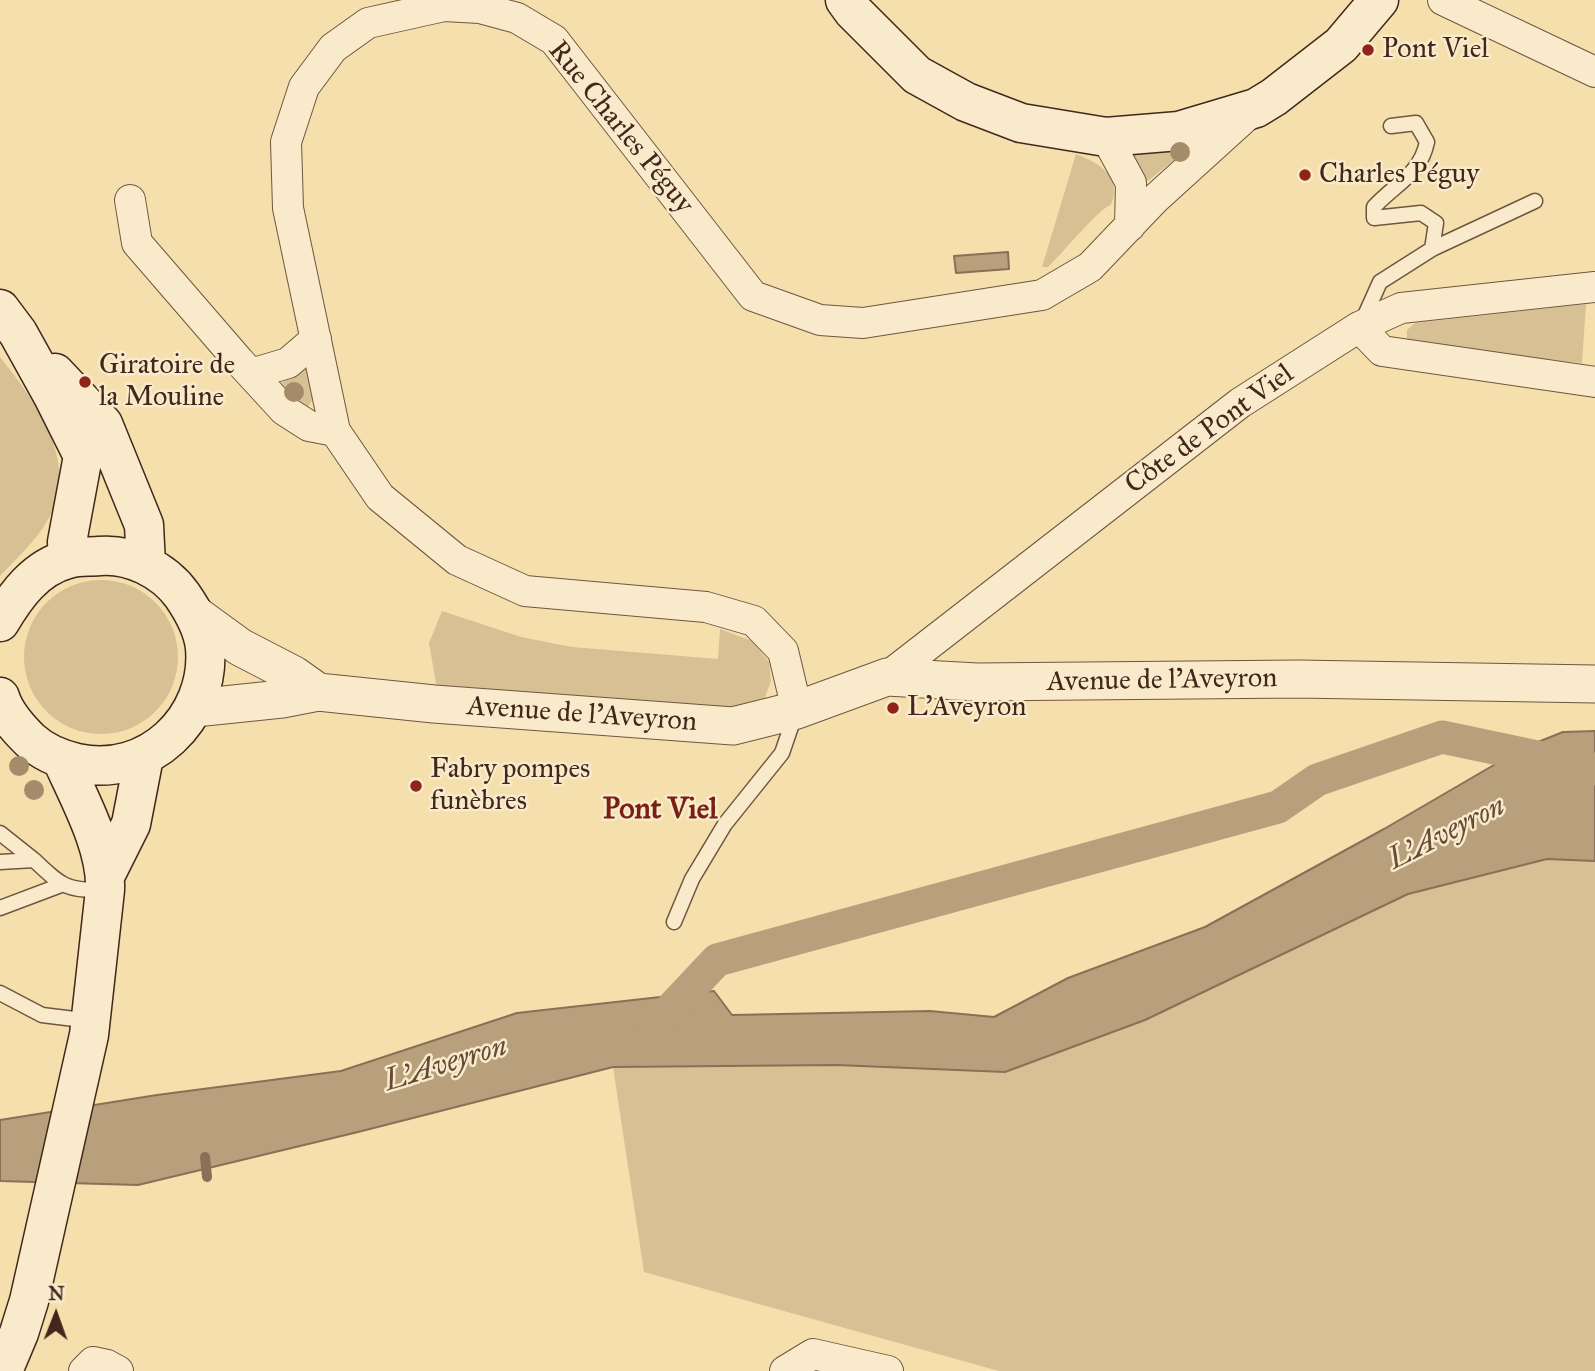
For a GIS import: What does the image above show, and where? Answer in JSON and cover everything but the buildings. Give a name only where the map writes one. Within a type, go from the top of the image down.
[{"type":"main road","points":[[845,0],[917,75],[965,102],[1021,123],[1106,137],[1179,131],[1256,108],[1341,45],[1379,0]]},
{"type":"main road","points":[[9,321],[53,396],[83,456],[67,542],[68,559]]},
{"type":"main road","points":[[9,321],[103,424],[144,525],[146,565]]},
{"type":"main road","points":[[0,622],[17,593],[43,570],[68,559],[111,555],[146,565],[175,586],[196,615],[205,646],[205,677],[195,708],[174,736],[144,757],[118,765],[90,766],[62,760],[37,747],[16,727],[0,701]]},
{"type":"main road","points":[[3,1371],[24,1317],[90,1028],[105,882],[131,824],[144,757]]},
{"type":"main road","points":[[62,760],[87,815],[105,882]]},
{"type":"street","points":[[1443,0],[1595,72]]},
{"type":"street","name":"Rue Charles Péguy","points":[[797,710],[783,651],[754,621],[706,607],[525,591],[457,560],[380,497],[335,431],[288,208],[286,142],[304,88],[333,48],[368,23],[444,6],[519,9],[554,40],[753,296],[820,320],[863,323],[1042,295],[1090,267],[1155,199],[1256,108]]},
{"type":"street","points":[[1106,137],[1130,183],[1130,226]]},
{"type":"street","points":[[130,200],[137,243],[251,374],[284,410],[309,426],[335,431]]},
{"type":"street","name":"Côte de Pont Viel","points":[[887,677],[1240,403],[1359,327],[1401,307],[1595,287]]},
{"type":"street","points":[[1359,327],[1382,351],[1595,382]]},
{"type":"street","points":[[251,374],[288,363],[316,339]]},
{"type":"street","name":"Avenue de l'Aveyron","points":[[196,615],[240,647],[294,675],[318,692]]},
{"type":"street","name":"Avenue de l'Aveyron","points":[[195,708],[282,699],[318,692],[434,705],[733,726],[797,710],[887,677],[976,682],[1298,679],[1595,684]]},
{"type":"street","points":[[785,1371],[813,1354],[888,1371]]},
{"type":"street","points":[[84,1371],[93,1362],[118,1371]]},
{"type":"lane","points":[[1391,125],[1416,123],[1427,142],[1424,156],[1415,171],[1374,207],[1374,218],[1421,213],[1436,223],[1432,249]]},
{"type":"lane","points":[[1359,327],[1380,282],[1432,249],[1535,201]]},
{"type":"lane","points":[[674,922],[692,880],[725,824],[782,753],[797,710]]},
{"type":"lane","points":[[0,832],[61,886],[83,891],[105,882]]},
{"type":"lane","points":[[0,862],[34,860]]},
{"type":"lane","points":[[0,908],[61,886]]},
{"type":"lane","points":[[0,993],[42,1015],[90,1028]]},
{"type":"shaded area","points":[[1204,136],[1139,188],[1127,147]]},
{"type":"shaded area","points":[[1076,154],[1107,172],[1114,186],[1111,205],[1089,223],[1048,267],[1042,267]]},
{"type":"shaded area","points":[[1586,304],[1582,363],[1420,346],[1407,341],[1407,330],[1415,323]]},
{"type":"shaded area","points":[[0,357],[27,393],[49,432],[59,475],[57,496],[49,518],[33,541],[0,576]]},
{"type":"shaded area","points":[[307,368],[313,399],[307,408],[289,400],[281,383]]},
{"type":"shaded area","points":[[101,580],[131,586],[156,602],[172,627],[178,657],[172,687],[156,712],[131,728],[101,734],[71,728],[46,712],[30,687],[24,657],[30,627],[46,602],[71,586]]},
{"type":"shaded area","points":[[442,611],[521,637],[572,647],[718,659],[720,629],[752,641],[769,662],[771,681],[764,700],[746,707],[645,704],[437,689],[429,643]]},
{"type":"shaded area","points":[[1547,859],[1595,861],[1595,1371],[999,1371],[644,1272],[613,1067],[837,1065],[1005,1072],[1145,1020],[1408,894]]},
{"type":"water","points":[[1008,252],[1009,269],[956,273],[954,256]]},
{"type":"water","points":[[1595,731],[1595,861],[1547,859],[1408,894],[1145,1020],[1005,1072],[837,1065],[613,1067],[138,1185],[0,1181],[0,1120],[157,1095],[341,1071],[517,1013],[714,991],[732,1015],[930,1011],[994,1017],[1068,978],[1205,927],[1384,829],[1523,748],[1563,732]]},
{"type":"waterway","points":[[654,1027],[717,960],[1278,807],[1317,780],[1442,737],[1595,769]]},
{"type":"waterway","points":[[205,1157],[207,1177]]},
{"type":"place","name":"Pont Viel","points":[[1368,50]]},
{"type":"place","name":"Charles Péguy","points":[[1305,175]]},
{"type":"place","name":"Giratoire de la Mouline","points":[[85,382]]},
{"type":"place","name":"L'Aveyron","points":[[893,708]]},
{"type":"place","name":"Fabry pompes funèbres","points":[[416,786]]},
{"type":"district","name":"Pont Viel","points":[[660,811]]}]
